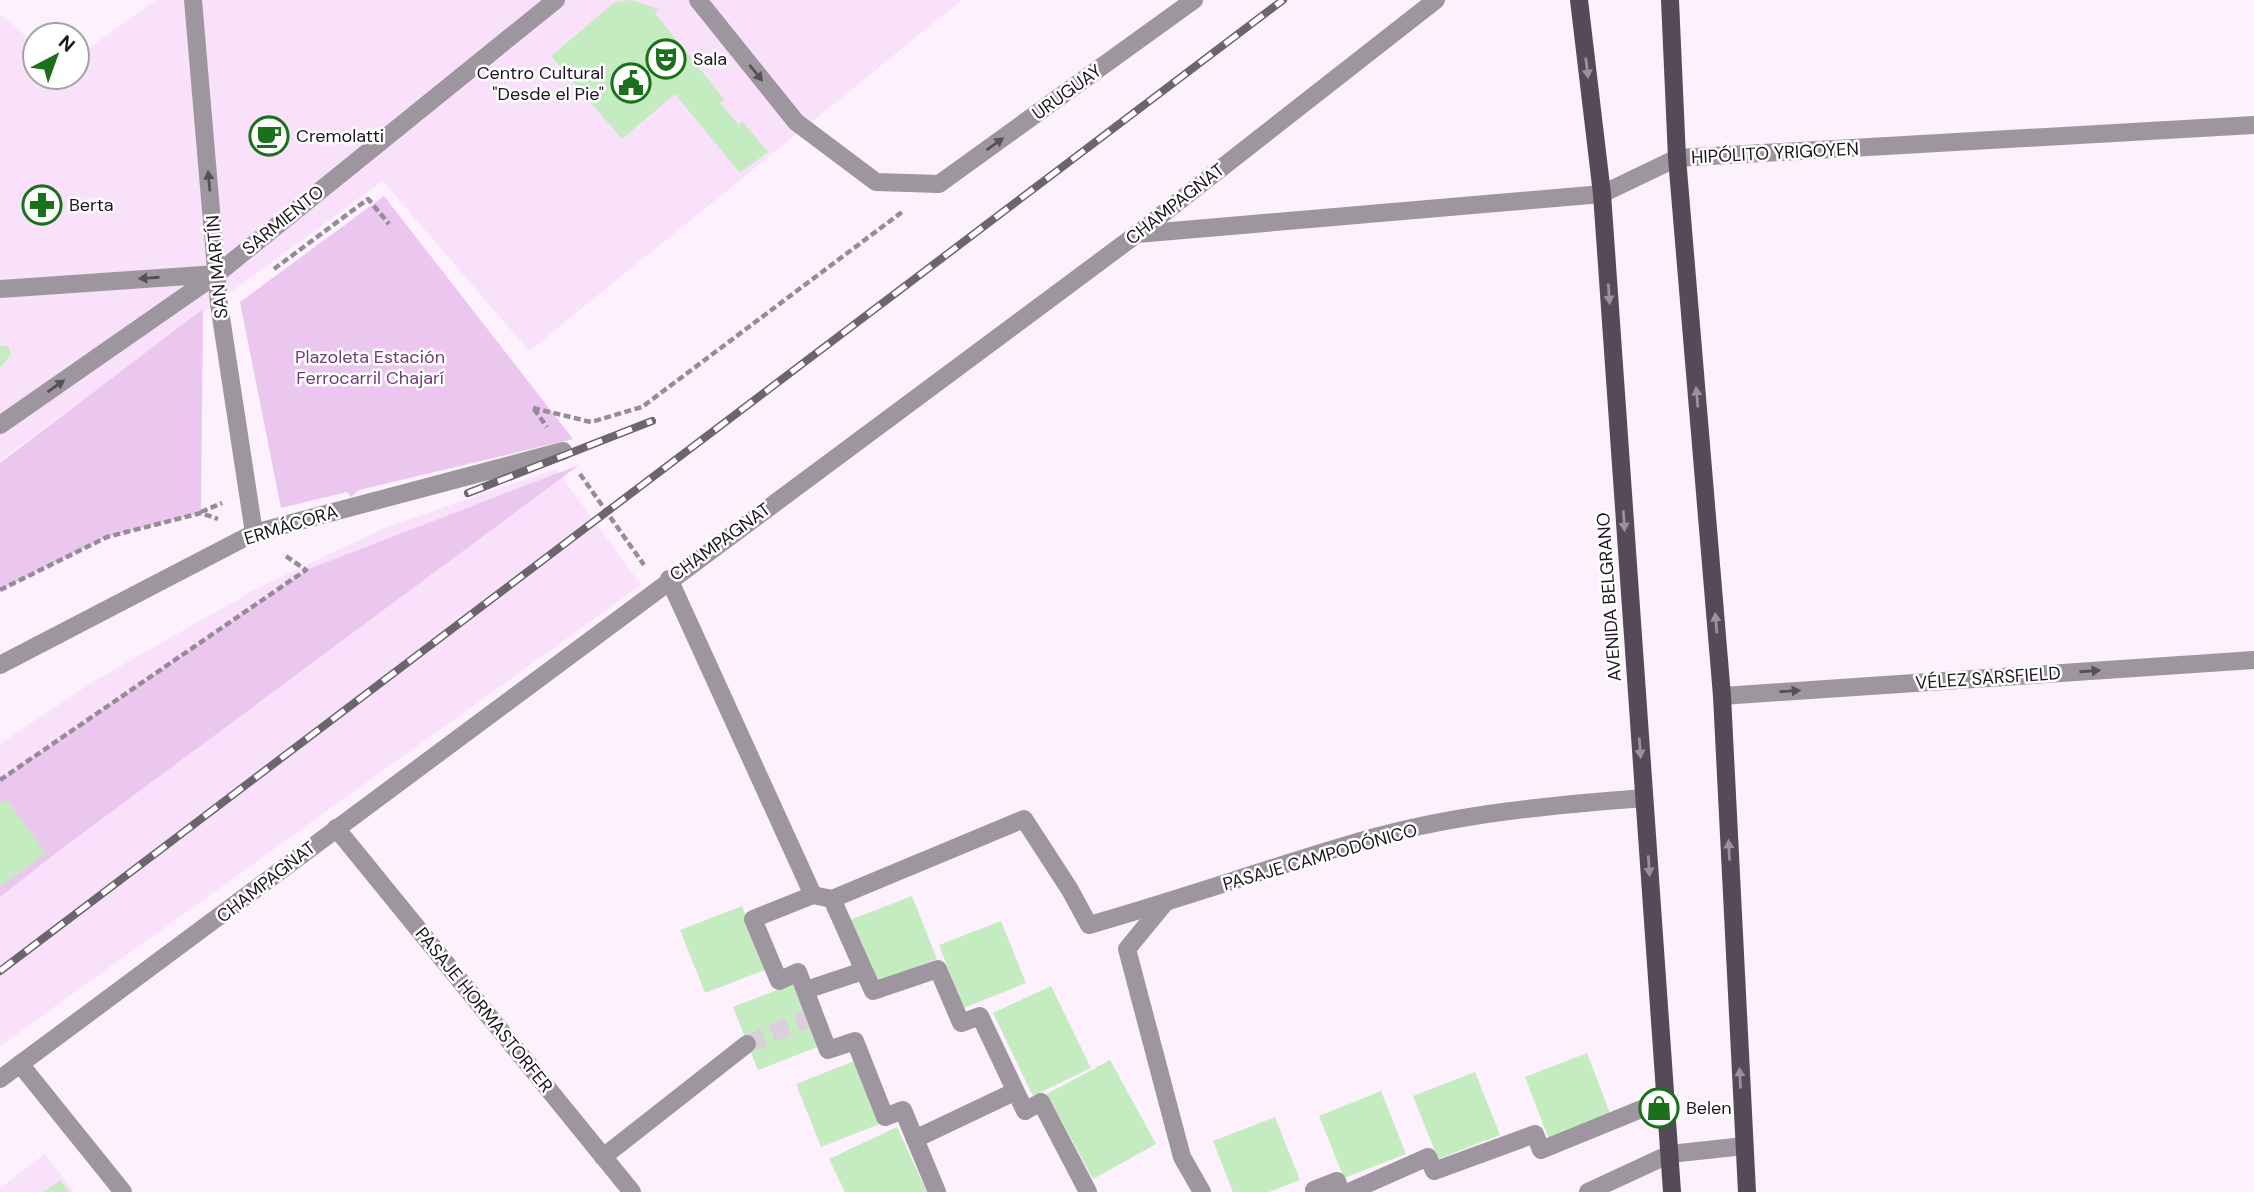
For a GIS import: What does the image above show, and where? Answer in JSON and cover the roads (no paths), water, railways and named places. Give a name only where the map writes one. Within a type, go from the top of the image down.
[{"type":"main road","name":"AVENIDA BELGRANO","points":[[1579,0],[1602,194],[1672,1192]]},
{"type":"main road","points":[[1670,0],[1677,158],[1722,696],[1747,1192]]},
{"type":"street","name":"SAN MARTÍN","points":[[193,0],[219,304],[254,533]]},
{"type":"street","name":"SARMIENTO","points":[[0,425],[217,274],[556,0]]},
{"type":"street","name":"URUGUAY","points":[[698,0],[796,122],[876,182],[939,184],[1194,0]]},
{"type":"street","name":"CHAMPAGNAT","points":[[0,1079],[1137,234],[1436,0]]},
{"type":"street","name":"HIPÓLITO YRIGOYEN","points":[[1137,234],[1602,194],[1677,158],[2254,125]]},
{"type":"street","points":[[0,289],[217,274]]},
{"type":"street","name":"ERMÁCORA","points":[[0,665],[254,533],[564,451]]},
{"type":"street","points":[[665,583],[813,895]]},
{"type":"street","name":"VÉLEZ SARSFIELD","points":[[1722,696],[2254,660]]},
{"type":"street","name":"PASAJE CAMPODÓNICO","points":[[832,900],[1024,819],[1089,925],[1389,834],[1526,807],[1644,798]]},
{"type":"street","name":"PASAJE HORMASTORFER","points":[[336,828],[632,1192]]},
{"type":"street","points":[[937,1192],[903,1110],[885,1117],[855,1041],[828,1049],[812,1016],[806,990],[798,972],[779,981],[753,919],[813,895],[832,900],[873,991],[938,970],[961,1023],[980,1016],[1025,1111],[1041,1102],[1088,1192]]},
{"type":"street","points":[[1164,904],[1127,949],[1182,1157],[1202,1192]]},
{"type":"street","points":[[806,990],[863,971]]},
{"type":"street","points":[[603,1157],[747,1044]]},
{"type":"street","points":[[20,1064],[123,1192]]},
{"type":"street","points":[[915,1139],[1014,1092]]},
{"type":"street","points":[[1349,1192],[1428,1157],[1434,1171],[1535,1134],[1541,1150],[1666,1099]]},
{"type":"street","points":[[1588,1192],[1670,1153],[1744,1146]]},
{"type":"street","points":[[1313,1191],[1337,1181],[1342,1192]]},
{"type":"tunnel","points":[[747,1044],[809,1018]]},
{"type":"railway","points":[[0,971],[1283,0]]},
{"type":"railway","points":[[468,493],[652,421]]},
{"type":"place","name":"Sala","points":[[666,59]]},
{"type":"place","name":"Centro Cultural \"Desde el Pie\"","points":[[631,83]]},
{"type":"place","name":"Cremolatti","points":[[269,136]]},
{"type":"place","name":"Berta","points":[[42,205]]},
{"type":"place","name":"Belen","points":[[1659,1108]]},
{"type":"park label","name":"Plazoleta Estación Ferrocarril Chajarí","points":[[370,367]]}]
